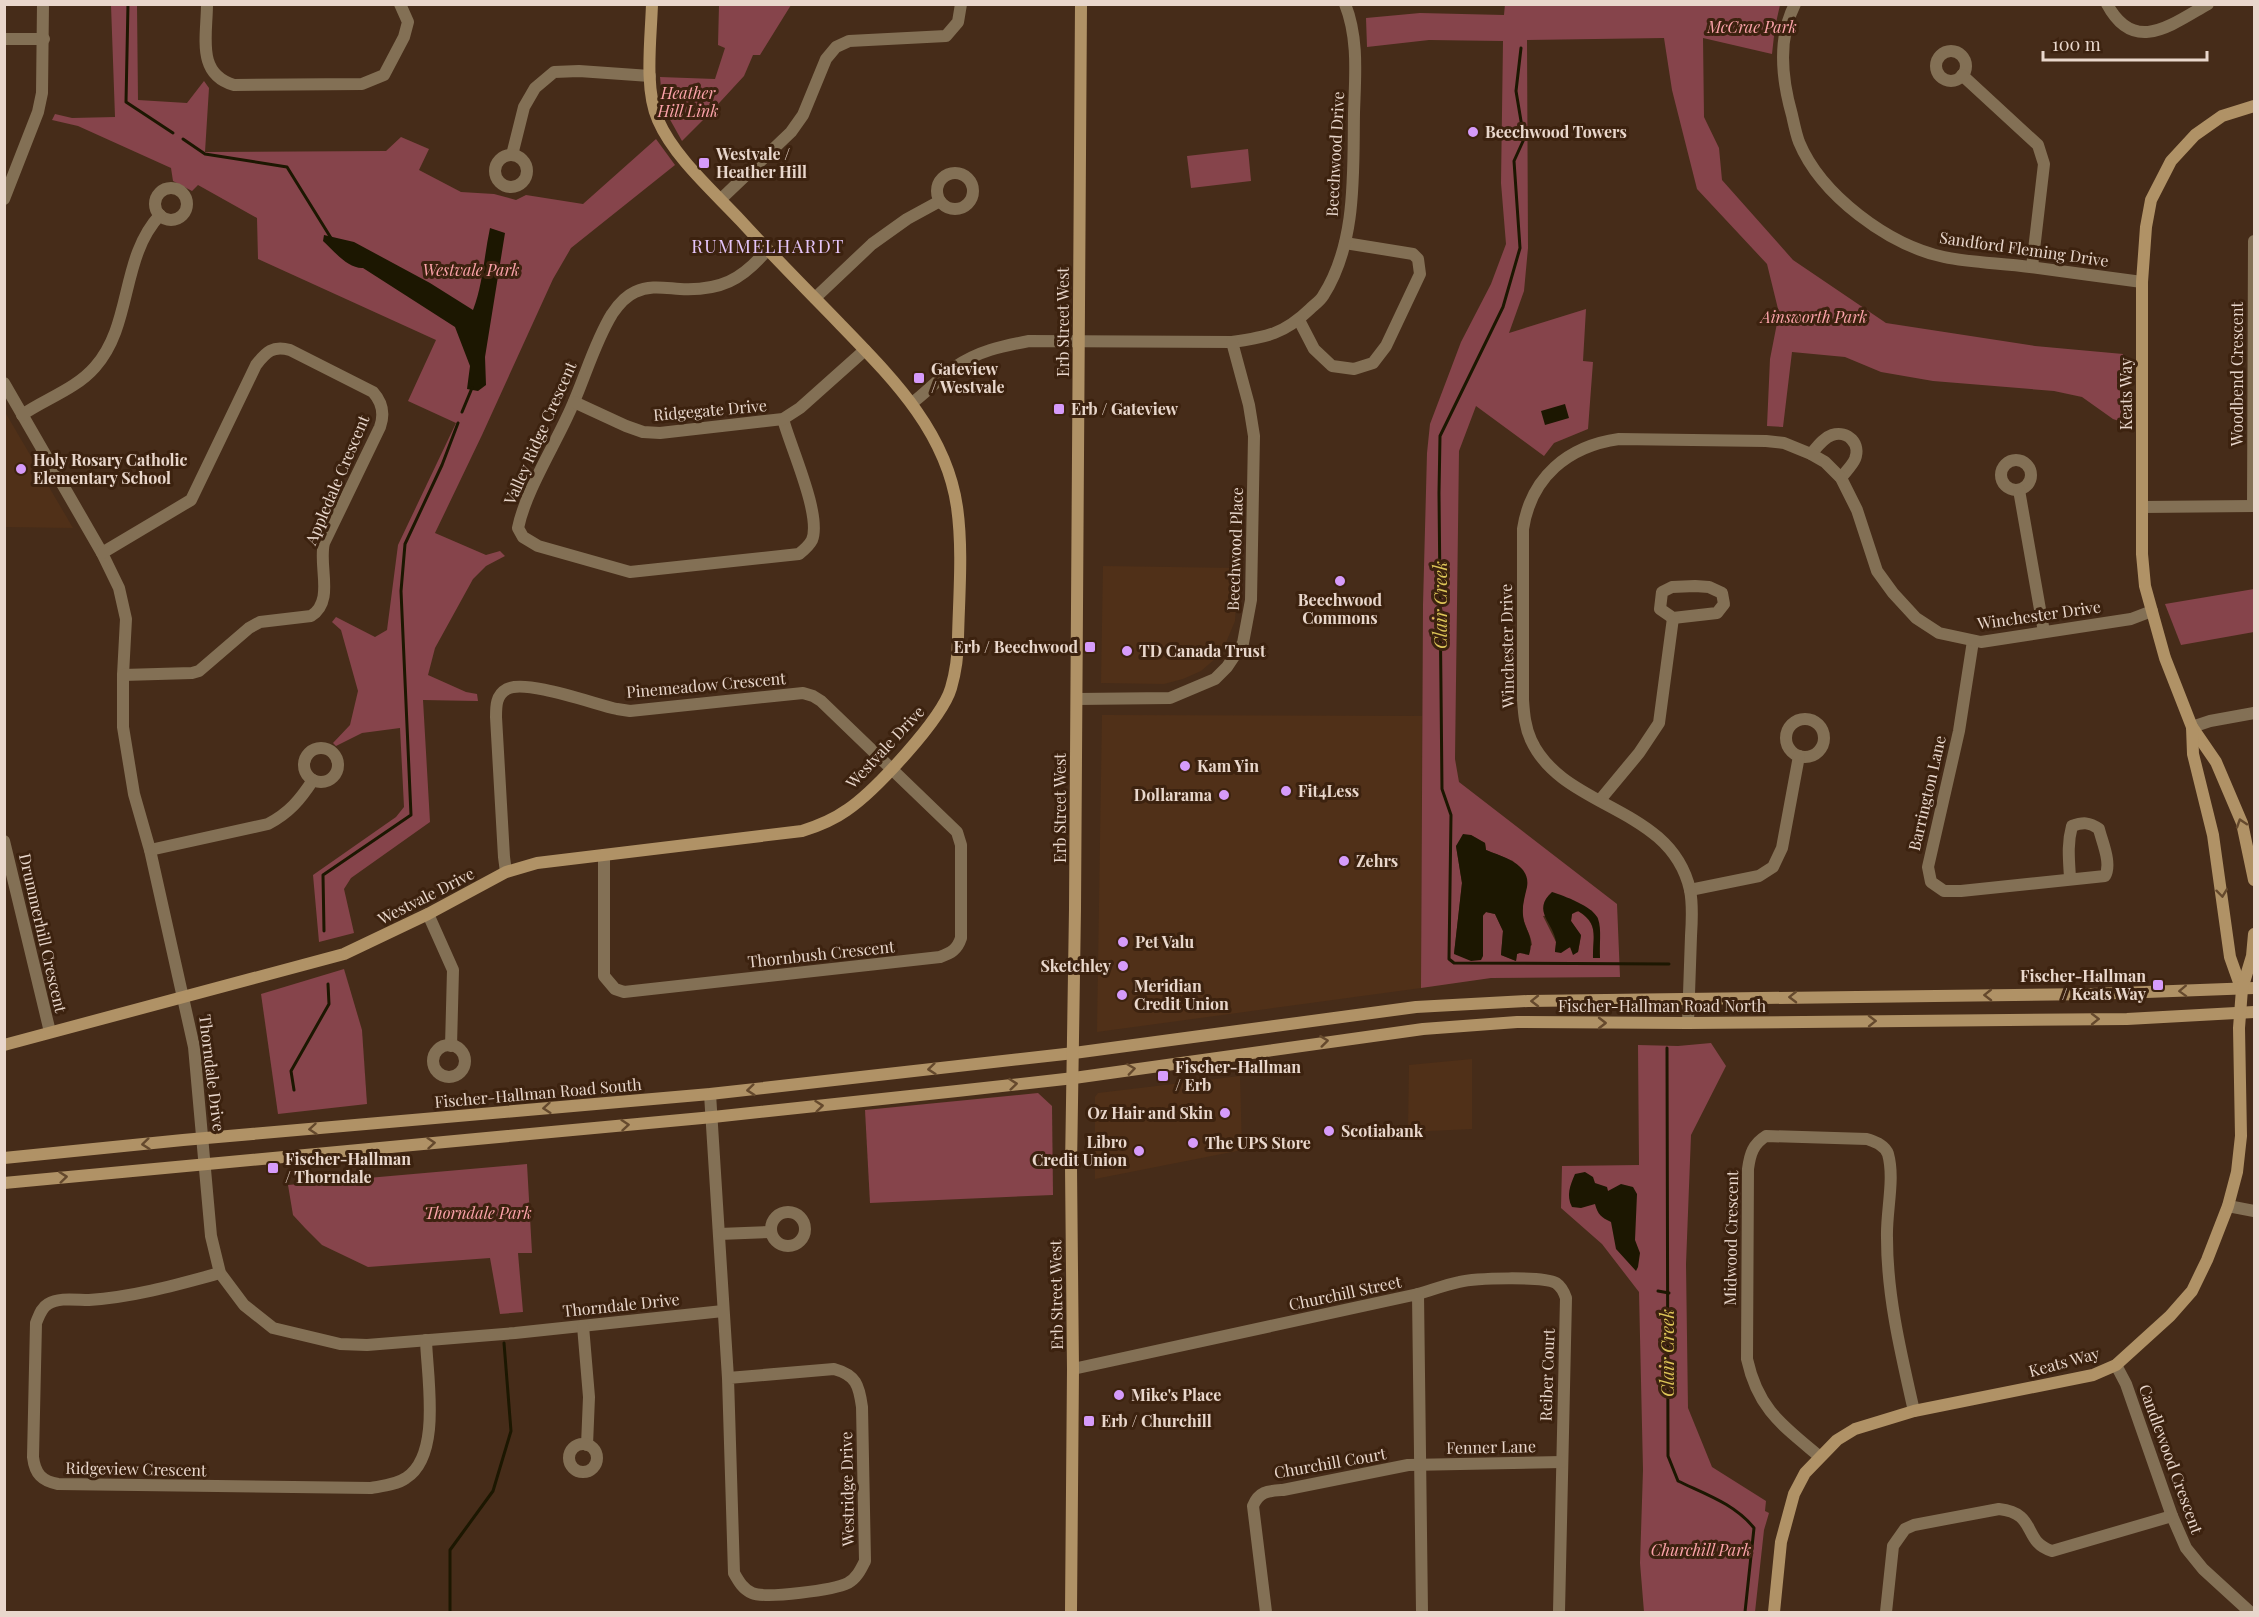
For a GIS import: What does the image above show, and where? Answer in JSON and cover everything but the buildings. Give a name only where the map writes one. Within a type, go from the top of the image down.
[{"type":"main road","name":"Westvale Drive","points":[[4,1044],[344,954],[428,914],[506,872],[537,863],[802,831],[827,822],[864,797],[918,740],[938,714],[951,690],[958,658],[957,506],[947,469],[934,439],[912,403],[677,151],[657,119],[650,76],[652,4]]},
{"type":"main road","name":"Erb Street West","points":[[1071,1612],[1073,1369],[1071,1167],[1074,1078],[1081,4]]},
{"type":"main road","name":"Keats Way","points":[[2254,106],[2222,116],[2195,135],[2171,160],[2151,200],[2146,227],[2142,282],[2142,554],[2145,586],[2165,658],[2192,727],[2216,762],[2242,824],[2254,880]]},
{"type":"main road","name":"Keats Way","points":[[2192,727],[2193,754],[2213,835],[2230,957],[2248,989]]},
{"type":"main road","name":"Keats Way","points":[[1774,1612],[1781,1542],[1794,1494],[1805,1473],[1837,1440],[1855,1429],[1914,1411],[2093,1375],[2116,1365],[2170,1316],[2192,1291],[2228,1206],[2237,1172],[2241,1136],[2240,1013],[2248,989],[2254,934]]},
{"type":"main road","name":"Fischer-Hallman Road North","points":[[1074,1053],[1325,1017],[1416,1007],[1497,1002],[2092,994],[2248,989]]},
{"type":"main road","name":"Fischer-Hallman Road North","points":[[1074,1078],[1423,1029],[1517,1022],[1688,1023],[2127,1019],[2254,1012]]},
{"type":"main road","name":"Fischer-Hallman Road South","points":[[4,1158],[710,1094],[1074,1053]]},
{"type":"main road","points":[[4,1183],[713,1117],[1074,1078]]},
{"type":"street","points":[[4,199],[38,112],[42,93],[43,4]]},
{"type":"street","points":[[207,4],[208,66],[223,82],[234,85],[257,85],[362,84],[384,75],[408,22],[400,4]]},
{"type":"street","points":[[721,199],[791,132],[803,115],[826,59],[836,47],[849,41],[946,36],[958,22],[961,4]]},
{"type":"street","name":"Beechwood Drive","points":[[912,403],[954,367],[974,355],[997,346],[1029,341],[1232,342],[1261,338],[1285,330],[1299,320],[1322,297],[1339,264],[1352,200],[1355,56],[1351,18],[1345,4]]},
{"type":"street","name":"Sandford Fleming Drive","points":[[1795,4],[1785,33],[1783,56],[1787,96],[1799,142],[1818,175],[1875,228],[1906,245],[1943,257],[2142,282]]},
{"type":"street","points":[[2107,4],[2124,27],[2142,34],[2155,32],[2208,4]]},
{"type":"street","points":[[4,39],[44,39]]},
{"type":"street","points":[[512,155],[524,107],[535,88],[554,72],[579,71],[650,76]]},
{"type":"street","points":[[1962,75],[2038,145],[2044,164],[2032,267]]},
{"type":"street","points":[[815,298],[872,243],[907,219],[940,201]]},
{"type":"street","points":[[22,415],[83,380],[103,358],[120,315],[136,255],[146,233],[159,215]]},
{"type":"street","name":"Woodbend Crescent","points":[[2142,507],[2254,506],[2254,241]]},
{"type":"street","points":[[1299,320],[1314,349],[1332,366],[1354,369],[1373,363],[1386,346],[1420,274],[1418,259],[1413,254],[1345,243]]},
{"type":"street","name":"Valley Ridge Crescent","points":[[767,250],[738,279],[720,286],[701,289],[646,287],[627,297],[613,314],[593,353],[574,402],[524,509],[518,528],[523,537],[538,546],[630,572],[799,554],[812,540],[810,500],[783,419]]},
{"type":"street","name":"Beechwood Place","points":[[1077,699],[1170,698],[1215,679],[1227,667],[1243,643],[1251,600],[1254,436],[1249,405],[1232,342]]},
{"type":"street","name":"Appledale Crescent","points":[[102,553],[191,500],[256,365],[264,354],[272,349],[281,347],[290,350],[373,392],[379,399],[383,419],[322,551],[325,594],[318,612],[311,616],[260,622],[249,628],[199,671],[123,675]]},
{"type":"street","name":"Ridgegate Drive","points":[[574,402],[643,432],[660,433],[783,419],[800,408],[865,350]]},
{"type":"street","name":"Thorndale Drive","points":[[4,383],[102,553],[119,588],[126,619],[123,727],[134,794],[150,850],[194,1047],[211,1236],[220,1273],[244,1305],[273,1328],[340,1344],[367,1345],[723,1311]]},
{"type":"street","points":[[1811,454],[1826,438],[1834,434],[1844,434],[1853,440],[1857,448],[1855,460],[1841,478]]},
{"type":"street","name":"Winchester Drive","points":[[1688,1023],[1692,909],[1690,890],[1682,866],[1670,846],[1653,832],[1564,778],[1548,765],[1532,742],[1525,722],[1522,700],[1523,529],[1525,516],[1539,485],[1553,468],[1597,442],[1619,439],[1784,443],[1825,462],[1841,478],[1857,510],[1877,571],[1916,618],[1939,633],[1973,641],[2011,638],[2131,619],[2152,611]]},
{"type":"street","points":[[2019,490],[2044,632]]},
{"type":"street","points":[[1672,587],[1709,587],[1722,593],[1724,604],[1717,613],[1673,618],[1660,609],[1662,592],[1672,587]]},
{"type":"street","points":[[1600,800],[1639,753],[1659,723],[1673,618]]},
{"type":"street","name":"Barrington Lane","points":[[1973,641],[1959,731],[1928,867],[1931,882],[1944,891],[1961,891],[2105,876],[2109,870],[2099,829],[2092,824],[2082,822],[2072,826],[2068,853],[2070,878]]},
{"type":"street","name":"Pinemeadow Crescent","points":[[506,872],[495,706],[501,694],[515,686],[535,688],[617,710],[630,711],[803,693],[821,701],[891,768]]},
{"type":"street","points":[[2192,727],[2254,713]]},
{"type":"street","points":[[1690,890],[1759,876],[1773,867],[1782,848],[1799,756]]},
{"type":"street","name":"Thornbush Crescent","points":[[604,855],[604,976],[615,989],[624,992],[940,957],[950,954],[961,939],[961,845],[957,832],[891,768]]},
{"type":"street","points":[[150,850],[268,824],[284,816],[314,780]]},
{"type":"street","name":"Drummerhill Crescent","points":[[4,841],[50,1032]]},
{"type":"street","points":[[428,914],[453,970],[452,1046]]},
{"type":"street","name":"Westridge Drive","points":[[710,1094],[728,1378],[734,1573],[741,1585],[755,1594],[769,1595],[831,1588],[850,1582],[858,1574],[865,1561],[862,1407],[855,1380],[847,1372],[834,1369],[728,1378]]},
{"type":"street","name":"Midwood Crescent","points":[[1819,1456],[1777,1420],[1761,1401],[1751,1380],[1747,1359],[1748,1169],[1750,1154],[1756,1144],[1766,1136],[1867,1138],[1878,1143],[1888,1152],[1890,1168],[1887,1238],[1891,1303],[1914,1411]]},
{"type":"street","points":[[2228,1206],[2254,1212]]},
{"type":"street","points":[[719,1234],[771,1232]]},
{"type":"street","name":"Ridgeview Crescent","points":[[220,1273],[142,1294],[105,1299],[58,1300],[47,1304],[40,1312],[36,1323],[33,1457],[34,1467],[46,1482],[58,1485],[370,1488],[393,1484],[406,1478],[418,1467],[427,1446],[429,1416],[426,1340]]},
{"type":"street","name":"Reiber Court","points":[[1418,1294],[1461,1281],[1496,1278],[1549,1280],[1558,1284],[1564,1291],[1566,1298],[1559,1612]]},
{"type":"street","name":"Churchill Street","points":[[1073,1369],[1418,1294],[1422,1612]]},
{"type":"street","points":[[583,1326],[589,1397],[587,1445]]},
{"type":"street","name":"Candlewood Crescent","points":[[2116,1365],[2126,1384],[2172,1516],[2186,1548],[2193,1559],[2250,1612]]},
{"type":"street","name":"Fenner Lane","points":[[1421,1464],[1562,1462]]},
{"type":"street","name":"Churchill Court","points":[[1266,1612],[1253,1506],[1256,1498],[1264,1491],[1282,1490],[1421,1464]]},
{"type":"street","points":[[1886,1612],[1893,1546],[1905,1529],[1914,1525],[1999,1509],[2012,1510],[2021,1515],[2028,1524],[2036,1542],[2052,1551],[2172,1516]]},
{"type":"shaded area","points":[[490,228],[505,233],[485,357],[486,385],[478,391],[467,389],[470,366],[455,327],[363,268],[346,262],[323,241],[324,235],[354,242],[430,283],[473,310]]},
{"type":"shaded area","points":[[1565,404],[1569,418],[1545,425],[1541,411]]},
{"type":"shaded area","name":"Holy Rosary Catholic Elementary School","points":[[5,412],[73,528],[5,527]]},
{"type":"shaded area","points":[[1103,566],[1238,568],[1235,621],[1225,645],[1216,658],[1201,671],[1164,684],[1101,683]]},
{"type":"shaded area","points":[[1102,715],[1422,716],[1421,988],[1097,1032]]},
{"type":"shaded area","points":[[1463,834],[1471,835],[1485,843],[1486,850],[1514,862],[1525,873],[1527,887],[1523,911],[1531,943],[1529,955],[1517,954],[1516,961],[1501,955],[1503,931],[1495,914],[1486,912],[1483,915],[1483,956],[1481,960],[1471,961],[1454,954],[1462,883],[1456,846]]},
{"type":"shaded area","points":[[1552,892],[1578,902],[1595,914],[1600,928],[1600,958],[1593,958],[1592,925],[1578,911],[1572,914],[1571,921],[1581,935],[1578,952],[1573,955],[1570,947],[1561,953],[1555,952],[1556,942],[1545,917],[1543,905]]},
{"type":"shaded area","points":[[1472,1059],[1472,1129],[1408,1132],[1409,1065]]},
{"type":"shaded area","points":[[1240,1076],[1242,1150],[1095,1179],[1095,1097],[1098,1093]]},
{"type":"shaded area","points":[[1585,1172],[1593,1177],[1595,1183],[1607,1187],[1608,1191],[1621,1184],[1633,1187],[1637,1194],[1635,1240],[1640,1253],[1636,1271],[1616,1249],[1611,1222],[1600,1215],[1595,1204],[1581,1208],[1572,1207],[1569,1190],[1575,1174]]},
{"type":"green space","points":[[1505,4],[1780,5],[1772,54],[1703,38],[1704,117],[1719,148],[1722,180],[1793,260],[1886,323],[2035,346],[2123,354],[2122,422],[2113,419],[2082,397],[2054,391],[1933,381],[1881,372],[1845,357],[1792,352],[1783,427],[1767,426],[1770,359],[1779,313],[1767,264],[1697,189],[1672,90],[1664,38],[1527,40],[1528,248],[1524,291],[1509,333],[1586,309],[1583,361],[1593,362],[1588,429],[1554,443],[1544,456],[1476,406],[1459,451],[1455,759],[1459,782],[1617,904],[1620,977],[1491,978],[1421,988],[1423,605],[1427,453],[1430,424],[1461,342],[1491,284],[1506,244],[1501,183],[1503,41],[1429,40],[1367,47],[1366,18],[1420,13],[1504,15]],"holes":[[[1471,835],[1485,843],[1486,850],[1513,861],[1527,884],[1523,913],[1532,945],[1517,954],[1516,961],[1501,955],[1503,931],[1495,914],[1486,912],[1454,954],[1462,883],[1456,846]],[[1591,910],[1598,918],[1600,958],[1593,957],[1592,926],[1579,912]],[[1575,912],[1572,913],[1571,921],[1581,936],[1578,952],[1571,947],[1555,952],[1556,942],[1543,916]]]},
{"type":"green space","name":"Westvale Park","points":[[111,5],[137,5],[138,100],[187,103],[204,81],[209,88],[205,152],[386,151],[401,137],[429,149],[419,170],[461,192],[494,194],[516,200],[526,195],[583,204],[656,139],[675,165],[571,248],[553,279],[435,533],[486,555],[500,551],[505,556],[486,566],[473,579],[435,648],[428,675],[466,692],[477,694],[478,701],[423,700],[430,822],[351,878],[344,889],[354,933],[319,942],[313,875],[396,817],[404,807],[400,728],[362,733],[336,746],[333,743],[350,725],[358,691],[341,630],[332,622],[336,617],[375,637],[387,630],[398,545],[456,423],[408,401],[436,340],[258,259],[257,218],[198,185],[192,191],[173,181],[171,168],[78,126],[52,120],[55,114],[72,118],[115,117]]},
{"type":"green space","name":"Heather Hill Link","points":[[719,5],[791,5],[760,55],[753,55],[744,76],[682,141],[663,107],[660,77],[715,79],[725,48],[718,45]]},
{"type":"green space","points":[[1248,149],[1251,181],[1191,188],[1187,156]]},
{"type":"green space","points":[[2254,589],[2254,632],[2181,645],[2165,604]]},
{"type":"green space","points":[[344,969],[362,1030],[367,1104],[278,1114],[261,994]]},
{"type":"green space","name":"Churchill Park","points":[[1711,1043],[1726,1066],[1691,1135],[1686,1264],[1688,1408],[1712,1467],[1766,1501],[1765,1511],[1769,1513],[1764,1530],[1755,1612],[1644,1612],[1640,1563],[1643,1470],[1639,1292],[1602,1244],[1561,1208],[1562,1166],[1639,1165],[1638,1045],[1678,1046]]},
{"type":"green space","points":[[1038,1093],[1052,1106],[1053,1195],[870,1203],[865,1110]]},
{"type":"green space","name":"Thorndale Park","points":[[527,1164],[532,1253],[518,1253],[523,1312],[500,1314],[490,1258],[368,1267],[322,1245],[293,1215],[288,1185]]},
{"type":"waterway","points":[[128,4],[126,102],[173,133]]},
{"type":"waterway","name":"Clair Creek","points":[[1521,48],[1516,91],[1524,139],[1514,161],[1520,248],[1503,307],[1440,436],[1442,789],[1451,815],[1449,959],[1454,963],[1669,964]]},
{"type":"waterway","points":[[183,139],[205,154],[287,167],[331,238]]},
{"type":"waterway","points":[[462,412],[472,388]]},
{"type":"waterway","points":[[324,931],[323,875],[411,815],[401,591],[405,544],[442,465],[458,423]]},
{"type":"waterway","points":[[294,1090],[291,1071],[329,1004],[328,984]]},
{"type":"waterway","name":"Clair Creek","points":[[1667,1048],[1668,1456],[1678,1481],[1729,1506],[1754,1528],[1745,1612]]},
{"type":"waterway","points":[[1658,1291],[1669,1293]]},
{"type":"waterway","points":[[450,1612],[450,1550],[493,1491],[511,1431],[504,1343]]},
{"type":"place","name":"Beechwood Towers","points":[[1473,132]]},
{"type":"place","name":"Westvale / Heather Hill","points":[[704,163]]},
{"type":"place","name":"Gateview / Westvale","points":[[919,378]]},
{"type":"place","name":"Erb / Gateview","points":[[1059,409]]},
{"type":"place","name":"Holy Rosary Catholic Elementary School","points":[[21,469]]},
{"type":"place","name":"Beechwood Commons","points":[[1340,581]]},
{"type":"place","name":"Erb / Beechwood","points":[[1090,647]]},
{"type":"place","name":"TD Canada Trust","points":[[1127,651]]},
{"type":"place","name":"Kam Yin","points":[[1185,766]]},
{"type":"place","name":"Fit4Less","points":[[1286,791]]},
{"type":"place","name":"Dollarama","points":[[1224,795]]},
{"type":"place","name":"Zehrs","points":[[1344,861]]},
{"type":"place","name":"Pet Valu","points":[[1123,942]]},
{"type":"place","name":"Sketchley","points":[[1123,966]]},
{"type":"place","name":"Fischer-Hallman / Keats Way","points":[[2158,985]]},
{"type":"place","name":"Meridian Credit Union","points":[[1122,995]]},
{"type":"place","name":"Fischer-Hallman / Erb","points":[[1163,1076]]},
{"type":"place","name":"Oz Hair and Skin","points":[[1225,1113]]},
{"type":"place","name":"Scotiabank","points":[[1329,1131]]},
{"type":"place","name":"The UPS Store","points":[[1193,1143]]},
{"type":"place","name":"Libro Credit Union","points":[[1139,1151]]},
{"type":"place","name":"Fischer-Hallman / Thorndale","points":[[273,1168]]},
{"type":"place","name":"Mike's Place","points":[[1119,1395]]},
{"type":"place","name":"Erb / Churchill","points":[[1089,1421]]},
{"type":"district","name":"RUMMELHARDT","points":[[768,247]]},
{"type":"park label","name":"McCrae Park","points":[[1752,27]]},
{"type":"park label","name":"Ainsworth Park","points":[[1814,317]]}]
